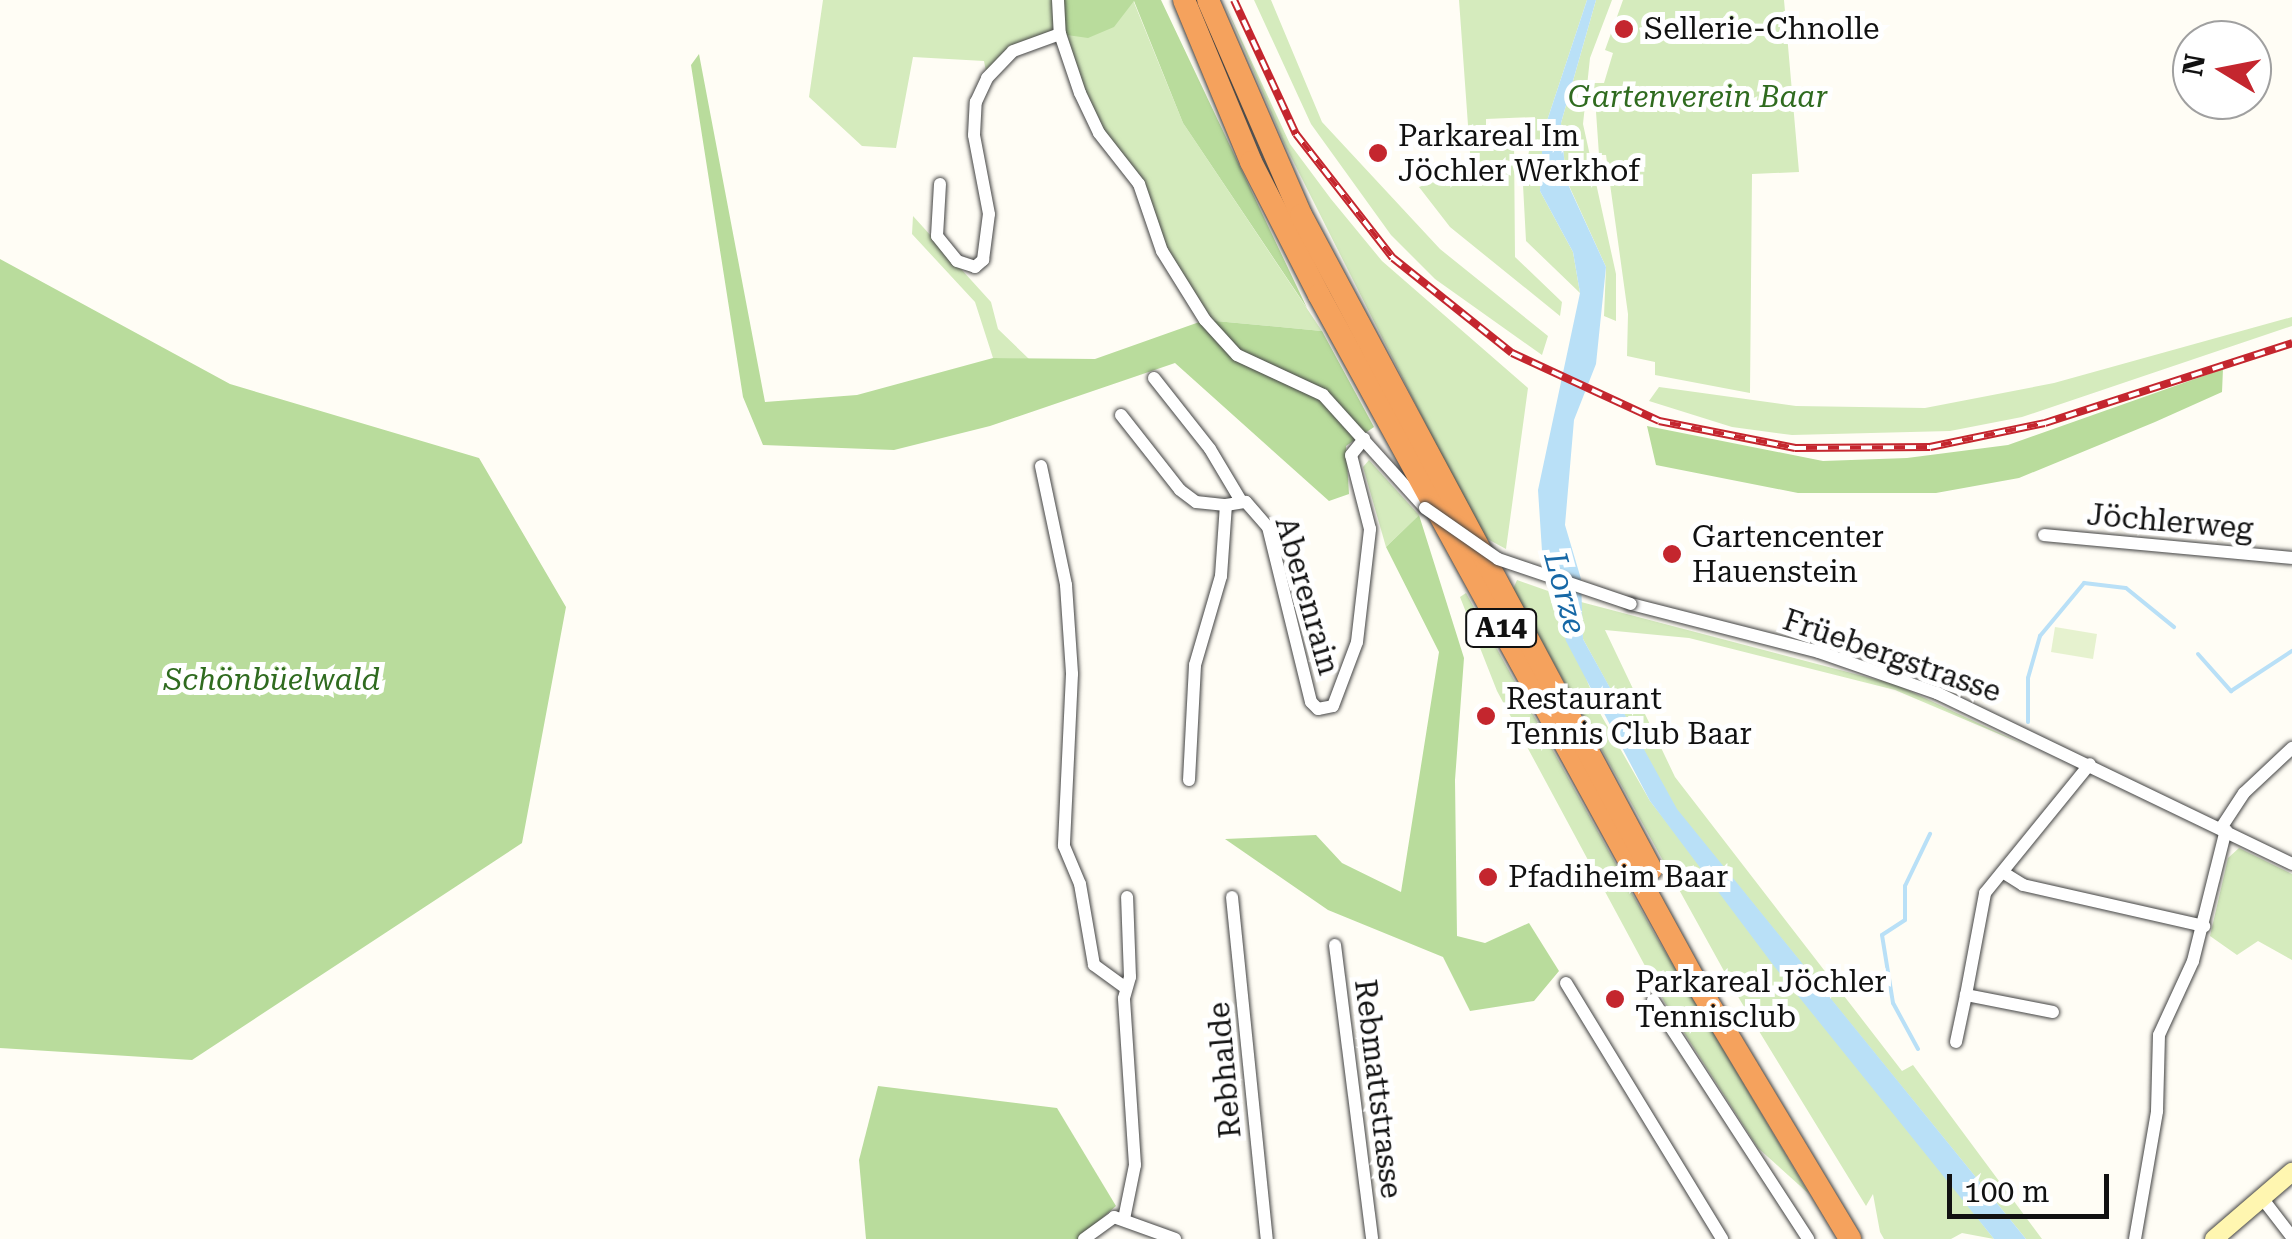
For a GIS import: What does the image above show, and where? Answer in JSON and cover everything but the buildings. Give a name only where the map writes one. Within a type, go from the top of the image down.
[{"type":"highway","name":"A14","points":[[1184,0],[1240,138],[1306,269],[1694,979],[1850,1239]]},
{"type":"highway","name":"A14","points":[[1208,0],[1268,147],[1344,296],[1699,956],[1868,1239]]},
{"type":"street","name":"Früebergstrasse","points":[[1058,0],[1060,34],[1099,133],[1140,184],[1162,251],[1205,320],[1237,356],[1322,395],[1425,508],[1485,552],[1632,604],[1915,684],[2090,764],[2292,864]]},
{"type":"street","points":[[940,184],[937,236],[957,261],[976,267],[982,260],[989,214],[974,124],[981,89],[1013,51],[1060,34]]},
{"type":"street","points":[[1154,378],[1210,449],[1241,502]]},
{"type":"street","points":[[1122,415],[1180,490],[1196,502],[1226,505]]},
{"type":"street","name":"Aberenrain","points":[[1188,780],[1195,665],[1221,576],[1226,505],[1241,502],[1268,526],[1310,702],[1326,710],[1357,642],[1370,529],[1350,455],[1364,439]]},
{"type":"street","points":[[1042,466],[1066,585],[1070,656],[1064,846],[1080,884],[1094,965],[1126,988]]},
{"type":"street","name":"Jöchlerweg","points":[[2044,535],[2292,558]]},
{"type":"street","points":[[2135,1239],[2156,1110],[2159,1035],[2204,926],[2224,829],[2244,793],[2292,748]]},
{"type":"street","points":[[1956,1042],[1986,893],[2090,764]]},
{"type":"street","points":[[2004,873],[2022,886],[2204,926]]},
{"type":"street","name":"Rebhalde","points":[[1232,897],[1267,1239]]},
{"type":"street","points":[[1124,1219],[1135,1165],[1126,988],[1127,898]]},
{"type":"street","name":"Rebmattstrasse","points":[[1335,946],[1372,1239]]},
{"type":"street","points":[[1566,983],[1722,1239]]},
{"type":"street","points":[[1966,995],[2053,1012]]},
{"type":"street","points":[[1653,1000],[1808,1239]]},
{"type":"street","points":[[2214,1239],[2292,1172]]},
{"type":"street","points":[[2262,1198],[2292,1237]]},
{"type":"street","points":[[1084,1239],[1104,1221],[1124,1219],[1176,1239]]},
{"type":"green space","points":[[823,0],[1133,0],[1183,123],[1322,331],[1205,320],[1162,251],[1149,208],[1108,147],[1060,34],[1046,35],[987,77],[984,61],[913,57],[896,148],[862,146],[809,97]]},
{"type":"green space","points":[[1058,0],[1161,0],[1307,308],[1183,123],[1134,1],[1114,27],[1088,38],[1060,34]]},
{"type":"green space","points":[[1223,0],[1290,144],[1331,199],[1382,261],[1528,388],[1506,549],[1482,536],[1284,143]]},
{"type":"green space","points":[[1254,0],[1271,0],[1322,122],[1440,249],[1548,336],[1542,355],[1435,279],[1391,235],[1311,124]]},
{"type":"green space","points":[[1459,0],[1587,0],[1543,133],[1540,191],[1573,252],[1580,293],[1526,241],[1523,185],[1535,117],[1486,119],[1486,134],[1514,140],[1515,257],[1562,302],[1560,316],[1450,227],[1419,187],[1471,167]]},
{"type":"green space","points":[[1596,0],[1612,0],[1590,58],[1583,124],[1616,274],[1616,321],[1604,316],[1606,267],[1566,179],[1561,123]]},
{"type":"green space","name":"Gartenverein Baar","points":[[1623,0],[1784,0],[1799,172],[1752,174],[1750,393],[1655,375],[1655,362],[1627,356],[1628,314],[1606,155],[1599,155],[1594,83],[1604,83],[1613,53],[1605,50]]},
{"type":"green space","points":[[699,54],[765,402],[857,395],[993,358],[1095,359],[1205,320],[1322,331],[1374,427],[1346,446],[1349,494],[1329,501],[1175,363],[990,426],[894,450],[763,445],[743,397],[691,65]]},
{"type":"green space","points":[[913,216],[991,302],[998,329],[1029,359],[993,358],[975,302],[912,234]]},
{"type":"green space","name":"Schönbüelwald","points":[[0,259],[230,384],[479,458],[566,607],[522,843],[192,1060],[0,1048]]},
{"type":"green space","points":[[2292,317],[2292,326],[2022,417],[1950,431],[1792,435],[1732,427],[1649,401],[1659,387],[1796,406],[1925,408],[2054,383]]},
{"type":"green space","points":[[2223,369],[2222,392],[2155,422],[2019,478],[1936,493],[1798,493],[1656,465],[1647,426],[1823,461],[1907,458],[2008,445]]},
{"type":"green space","points":[[1369,460],[1419,515],[1386,547],[1363,467]]},
{"type":"green space","points":[[1419,515],[1464,658],[1455,780],[1457,936],[1485,943],[1529,923],[1559,971],[1534,1001],[1470,1011],[1443,957],[1328,910],[1225,839],[1316,835],[1342,863],[1401,892],[1439,652],[1386,547]]},
{"type":"green space","points":[[1517,580],[1551,592],[1601,715],[1650,801],[1994,1239],[1962,1233],[1951,1239],[1884,1239],[1873,1194],[1866,1206],[1740,1000],[1513,589]]},
{"type":"green space","points":[[1466,593],[1654,933],[1809,1194],[1758,1148],[1665,1003],[1497,691],[1460,597]]},
{"type":"green space","points":[[1581,602],[1897,685],[2027,746],[1895,690],[1689,638],[1605,630],[1675,777],[1902,1071],[1913,1065],[2042,1239],[2026,1239],[1676,809],[1583,639]]},
{"type":"green space","points":[[2055,627],[2097,634],[2093,659],[2051,652]]},
{"type":"green space","points":[[2239,848],[2292,874],[2292,960],[2258,941],[2237,955],[2210,936],[2228,858]]},
{"type":"green space","points":[[878,1086],[1057,1108],[1116,1206],[1078,1239],[866,1239],[859,1160]]},
{"type":"water","name":"Lorze","points":[[1587,0],[1596,0],[1561,123],[1566,180],[1606,267],[1596,364],[1574,420],[1565,525],[1581,579],[1583,639],[1677,809],[2026,1239],[1994,1239],[1774,966],[1650,801],[1566,641],[1542,551],[1538,490],[1580,293],[1573,252],[1540,191],[1543,133]]},
{"type":"waterway","points":[[2028,722],[2028,678],[2040,636],[2084,583],[2126,588],[2174,627]]},
{"type":"waterway","points":[[2198,654],[2231,691],[2292,651]]},
{"type":"waterway","points":[[1918,1049],[1893,1003],[1882,935],[1905,920],[1905,886],[1930,834]]},
{"type":"railway","points":[[1234,0],[1296,134],[1393,258],[1512,353],[1659,421],[1795,448],[1930,447],[2045,423],[2292,343]]},
{"type":"place","name":"Sellerie-Chnolle","points":[[1624,29]]},
{"type":"place","name":"Parkareal Im Jöchler Werkhof","points":[[1378,153]]},
{"type":"place","name":"Gartencenter Hauenstein","points":[[1672,554]]},
{"type":"place","name":"Restaurant Tennis Club Baar","points":[[1486,716]]},
{"type":"place","name":"Pfadiheim Baar","points":[[1488,877]]},
{"type":"place","name":"Parkareal Jöchler Tennisclub","points":[[1615,999]]}]
